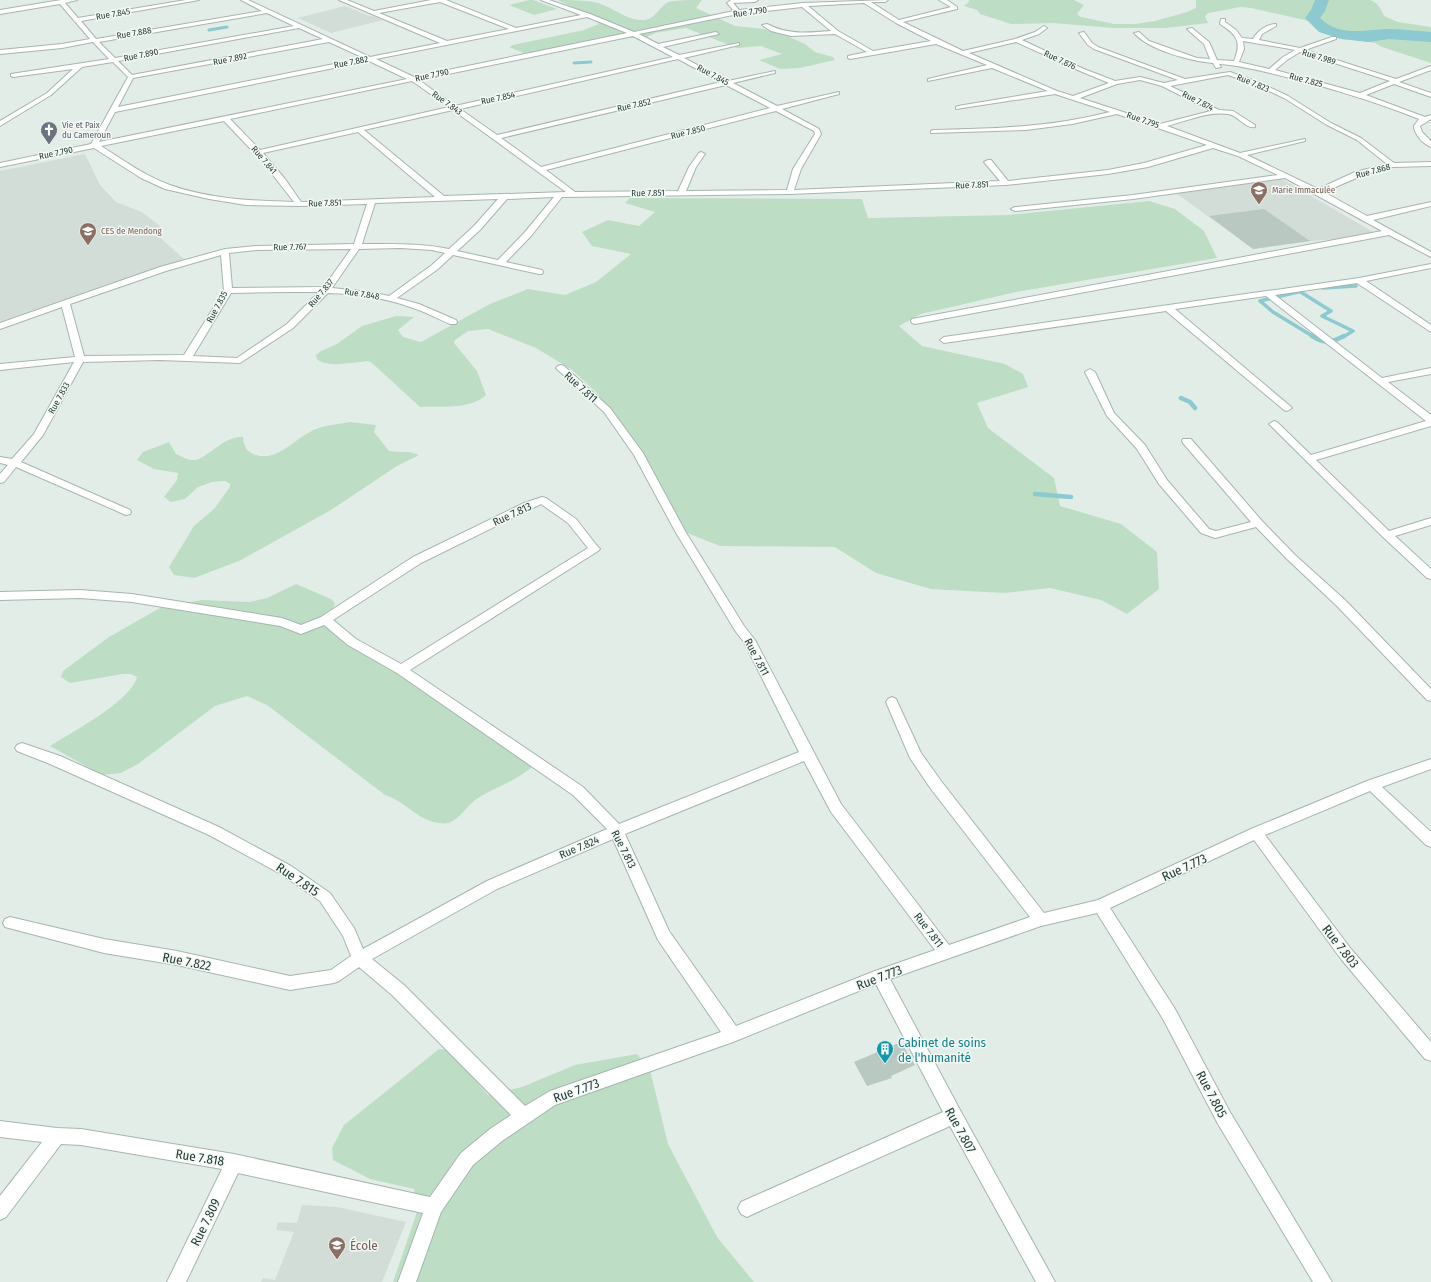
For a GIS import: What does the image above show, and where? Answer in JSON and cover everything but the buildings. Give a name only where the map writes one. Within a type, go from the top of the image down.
[{"type":"street","points":[[0,12],[74,0]]},
{"type":"street","name":"Rue 7.845","points":[[78,20],[196,0]]},
{"type":"street","name":"Rue 7.843","points":[[244,0],[413,79],[452,108],[496,137],[538,170],[573,194]]},
{"type":"street","points":[[342,0],[446,43]]},
{"type":"street","points":[[372,13],[440,0],[517,30]]},
{"type":"street","name":"Rue 7.845","points":[[544,0],[634,34],[817,130],[818,134],[797,169],[790,192]]},
{"type":"street","points":[[738,12],[730,3],[731,2],[755,0]]},
{"type":"street","points":[[866,1],[885,0]]},
{"type":"street","points":[[898,22],[955,8],[942,0]]},
{"type":"street","name":"Rue 7.790","points":[[0,165],[738,12],[866,1]]},
{"type":"street","name":"Rue 7.795","points":[[866,1],[898,22],[937,42],[1055,92],[1160,126],[1240,155],[1318,192],[1431,255]]},
{"type":"street","points":[[61,2],[94,40],[131,77],[94,145]]},
{"type":"street","points":[[803,6],[836,32],[872,53]]},
{"type":"street","name":"Rue 7.888","points":[[0,52],[50,47],[269,11]]},
{"type":"street","name":"Rue 7.882","points":[[114,110],[370,58],[588,16]]},
{"type":"street","points":[[1223,20],[1222,23],[1240,39],[1242,51],[1236,63]]},
{"type":"street","points":[[1256,41],[1257,35],[1260,32],[1274,24]]},
{"type":"street","points":[[765,25],[777,32],[798,35],[836,32]]},
{"type":"street","name":"Rue 7.890","points":[[13,75],[80,66],[161,50],[301,26]]},
{"type":"street","points":[[962,53],[1017,40],[1038,33],[1044,28]]},
{"type":"street","points":[[1190,29],[1207,43],[1214,61],[1222,73]]},
{"type":"street","points":[[1082,33],[1090,44],[1096,48],[1185,81]]},
{"type":"street","name":"Rue 7.825","points":[[1137,33],[1147,42],[1200,61],[1236,63],[1270,70],[1360,95],[1428,118]]},
{"type":"street","points":[[659,46],[716,34]]},
{"type":"street","points":[[1270,70],[1297,50],[1334,38]]},
{"type":"street","name":"Rue 7.989","points":[[1240,39],[1297,50],[1431,95]]},
{"type":"street","name":"Rue 7.892","points":[[131,77],[329,40]]},
{"type":"street","name":"Rue 7.876","points":[[1017,40],[1082,70],[1115,83]]},
{"type":"street","points":[[850,56],[937,42]]},
{"type":"street","name":"Rue 7.854","points":[[258,152],[738,44]]},
{"type":"street","points":[[0,124],[49,94],[80,66]]},
{"type":"street","points":[[930,80],[992,66]]},
{"type":"street","points":[[1360,95],[1430,68]]},
{"type":"street","name":"Rue 7.852","points":[[496,137],[773,72]]},
{"type":"street","name":"Rue 7.823","points":[[1185,81],[1222,73],[1232,74],[1286,97],[1329,124],[1358,139],[1392,165]]},
{"type":"street","points":[[1073,98],[1115,83],[1138,77],[1164,85]]},
{"type":"street","name":"Rue 7.874","points":[[1164,85],[1185,81]]},
{"type":"street","name":"Rue 7.874","points":[[1164,85],[1218,112]]},
{"type":"street","points":[[958,108],[1055,92]]},
{"type":"street","name":"Rue 7.850","points":[[538,170],[837,93]]},
{"type":"street","points":[[933,132],[983,131],[1044,127],[1076,122],[1118,112]]},
{"type":"street","points":[[1218,112],[1231,112],[1253,126]]},
{"type":"street","name":"Rue 7.874","points":[[1160,126],[1202,114],[1218,112]]},
{"type":"street","name":"Rue 7.841","points":[[225,118],[258,152],[291,192],[298,204]]},
{"type":"street","points":[[1428,118],[1417,124],[1416,128],[1418,133],[1431,145]]},
{"type":"street","points":[[359,129],[442,199]]},
{"type":"street","points":[[1240,155],[1303,140]]},
{"type":"street","name":"Rue 7.851","points":[[94,145],[144,176],[173,189],[246,203],[298,204],[573,194],[790,192],[1006,183],[1125,169],[1212,146]]},
{"type":"street","points":[[681,193],[687,182],[693,163],[701,154]]},
{"type":"street","points":[[988,162],[1006,183]]},
{"type":"street","name":"Rue 7.868","points":[[1318,192],[1358,174],[1392,165],[1431,164]]},
{"type":"street","points":[[1015,209],[1133,196],[1286,176]]},
{"type":"street","points":[[500,263],[528,234],[559,195]]},
{"type":"street","name":"Rue 7.848","points":[[228,291],[328,289],[375,295],[390,299],[435,267],[477,228],[504,197]]},
{"type":"street","name":"Rue 7.837","points":[[188,357],[237,361],[290,326],[328,289],[357,246],[372,201]]},
{"type":"street","points":[[1366,219],[1431,204]]},
{"type":"street","points":[[915,321],[1390,232]]},
{"type":"street","name":"Rue 7.767","points":[[0,326],[163,269],[225,251],[257,248],[357,246],[432,248],[451,251],[539,272]]},
{"type":"street","name":"Rue 7.835","points":[[188,357],[228,291],[225,251]]},
{"type":"street","points":[[944,340],[1359,280],[1431,266]]},
{"type":"street","points":[[1359,280],[1431,330]]},
{"type":"street","points":[[1267,293],[1431,420]]},
{"type":"street","points":[[390,299],[416,306],[453,322]]},
{"type":"street","points":[[66,304],[80,359]]},
{"type":"street","points":[[1168,308],[1287,408]]},
{"type":"street","points":[[0,367],[80,359],[188,357]]},
{"type":"street","name":"Rue 7.833","points":[[0,480],[38,435],[80,359]]},
{"type":"street","name":"Rue 7.811","points":[[560,368],[607,410],[639,455],[680,532],[740,629],[749,640],[836,808],[946,953]]},
{"type":"street","points":[[1380,381],[1431,371]]},
{"type":"street","points":[[1090,372],[1110,414],[1140,447],[1163,482],[1205,531],[1215,535],[1258,523]]},
{"type":"street","points":[[1309,459],[1431,423]]},
{"type":"street","points":[[1274,424],[1387,535],[1431,575]]},
{"type":"street","points":[[1187,441],[1258,523],[1291,557],[1341,603],[1431,697]]},
{"type":"street","points":[[0,460],[15,463],[126,512]]},
{"type":"street","name":"Rue 7.813","points":[[401,670],[594,549],[572,521],[542,500],[528,505],[417,560],[324,620],[352,642],[401,670],[578,791],[617,831],[663,935],[733,1035]]},
{"type":"street","points":[[1387,535],[1431,521]]},
{"type":"street","points":[[0,596],[80,594],[132,598],[282,622],[301,630],[324,620]]},
{"type":"street","points":[[892,702],[915,755],[936,785],[1041,920]]},
{"type":"street","name":"Rue 7.815","points":[[22,748],[55,760],[214,830],[286,870],[325,897],[349,934],[360,958],[398,990],[523,1115]]},
{"type":"street","name":"Rue 7.824","points":[[360,958],[492,885],[617,831],[807,754]]},
{"type":"street","name":"Rue 7.773","points":[[407,1282],[434,1207],[467,1159],[523,1115],[550,1098],[733,1035],[880,976],[946,953],[1041,920],[1101,906],[1256,833],[1372,785],[1431,764]]},
{"type":"street","points":[[1372,785],[1431,841]]},
{"type":"street","name":"Rue 7.803","points":[[1256,833],[1346,954],[1431,1054]]},
{"type":"street","name":"Rue 7.805","points":[[1101,906],[1169,1014],[1224,1118],[1323,1282]]},
{"type":"street","name":"Rue 7.822","points":[[10,922],[104,946],[177,958],[290,983],[334,976],[360,958]]},
{"type":"street","name":"Rue 7.807","points":[[880,976],[954,1116],[1046,1282]]},
{"type":"street","points":[[747,1208],[954,1116]]},
{"type":"street","name":"Rue 7.818","points":[[0,1129],[88,1138],[234,1163],[434,1207]]},
{"type":"street","points":[[0,1211],[57,1136]]},
{"type":"street","name":"Rue 7.809","points":[[176,1282],[234,1163]]},
{"type":"shaded area","points":[[345,6],[383,20],[331,33],[298,18]]},
{"type":"shaded area","name":"CES de Mendong","points":[[85,154],[100,185],[116,202],[142,212],[160,226],[156,234],[184,259],[81,297],[0,323],[0,171]]},
{"type":"shaded area","name":"Marie Immaculée","points":[[1280,178],[1375,233],[1347,238],[1253,249],[1176,193]]},
{"type":"shaded area","name":"École","points":[[302,1205],[337,1207],[406,1222],[382,1282],[261,1282],[263,1278],[275,1280],[294,1232],[276,1230],[278,1222],[297,1223]]},
{"type":"green space","points":[[533,0],[557,9],[534,15],[509,5]]},
{"type":"green space","points":[[558,0],[598,3],[630,18],[646,20],[653,16],[668,2],[681,0],[702,0],[696,8],[735,26],[764,29],[787,36],[805,44],[815,52],[833,57],[835,60],[800,68],[780,69],[759,60],[782,54],[761,46],[737,48],[686,28],[655,33],[645,38],[629,38],[568,48],[524,53],[509,47],[584,30],[599,24],[588,15]]},
{"type":"green space","points":[[968,0],[1074,0],[1084,5],[1077,14],[1081,17],[1114,24],[1135,24],[1155,21],[1187,12],[1196,8],[1196,0],[1370,0],[1379,6],[1384,16],[1398,22],[1431,27],[1431,63],[1382,47],[1375,43],[1328,35],[1316,29],[1315,24],[1309,21],[1251,8],[1240,7],[1209,13],[1205,16],[1208,23],[1166,28],[1114,28],[1053,23],[1011,24],[980,14],[977,10],[964,6],[970,1]]},
{"type":"green space","points":[[630,198],[862,199],[868,218],[1009,215],[1149,201],[1175,209],[1204,231],[1217,258],[1016,292],[921,314],[899,326],[922,346],[1005,364],[1023,374],[1028,387],[977,403],[988,428],[1054,478],[1060,506],[1121,524],[1157,552],[1159,589],[1127,614],[1101,600],[1050,588],[1004,593],[931,589],[876,573],[835,547],[720,546],[682,531],[649,466],[596,392],[572,370],[536,348],[488,329],[468,331],[455,340],[454,343],[477,371],[486,395],[479,400],[463,405],[420,407],[368,361],[329,364],[317,360],[316,355],[321,351],[337,344],[362,326],[396,316],[414,317],[398,330],[403,337],[421,342],[490,304],[528,289],[565,295],[596,282],[631,254],[592,246],[582,232],[608,220],[639,226],[655,212],[625,203]]},
{"type":"green space","points":[[350,422],[376,425],[374,432],[389,451],[408,452],[419,455],[397,466],[331,510],[239,561],[194,578],[174,575],[169,567],[194,526],[214,509],[230,487],[230,484],[225,481],[212,482],[198,487],[185,499],[171,502],[164,497],[177,480],[178,473],[154,469],[137,460],[143,452],[169,442],[176,454],[189,460],[197,460],[228,440],[243,437],[244,444],[248,451],[256,455],[272,455],[280,452],[309,432],[316,429]]},
{"type":"green space","points":[[296,584],[331,599],[335,603],[331,613],[350,641],[534,765],[512,781],[481,796],[474,801],[459,817],[448,823],[443,823],[427,820],[398,801],[385,795],[267,705],[247,696],[215,706],[138,764],[121,773],[102,775],[50,746],[99,716],[112,706],[124,696],[137,677],[131,674],[123,674],[70,683],[61,677],[63,671],[109,637],[160,608],[202,600],[249,602],[267,598]]},
{"type":"green space","points":[[439,1049],[449,1050],[488,1095],[522,1087],[575,1065],[637,1054],[650,1070],[668,1144],[717,1237],[754,1282],[393,1282],[417,1212],[414,1189],[370,1179],[333,1160],[332,1148],[344,1125]]},
{"type":"waterway","points":[[1322,0],[1318,11],[1312,18],[1316,23],[1328,31],[1362,37],[1389,34],[1431,37]]},
{"type":"waterway","points":[[209,30],[227,27]]},
{"type":"waterway","points":[[574,63],[591,62]]},
{"type":"waterway","points":[[1323,288],[1356,286]]},
{"type":"waterway","points":[[1300,292],[1331,311],[1322,316],[1353,331],[1343,337]]},
{"type":"waterway","points":[[1300,292],[1260,301],[1273,312],[1313,337]]},
{"type":"waterway","points":[[1313,337],[1328,342],[1344,336]]},
{"type":"waterway","points":[[1181,398],[1190,402],[1195,408]]},
{"type":"waterway","points":[[1035,494],[1071,497]]},
{"type":"place","name":"Vie et Paix du Cameroun","points":[[49,145]]},
{"type":"place","name":"Marie Immaculée","points":[[1259,205]]},
{"type":"place","name":"CES de Mendong","points":[[88,246]]},
{"type":"place","name":"Cabinet de soins de l'humanité","points":[[885,1064]]},
{"type":"place","name":"École","points":[[337,1260]]}]
